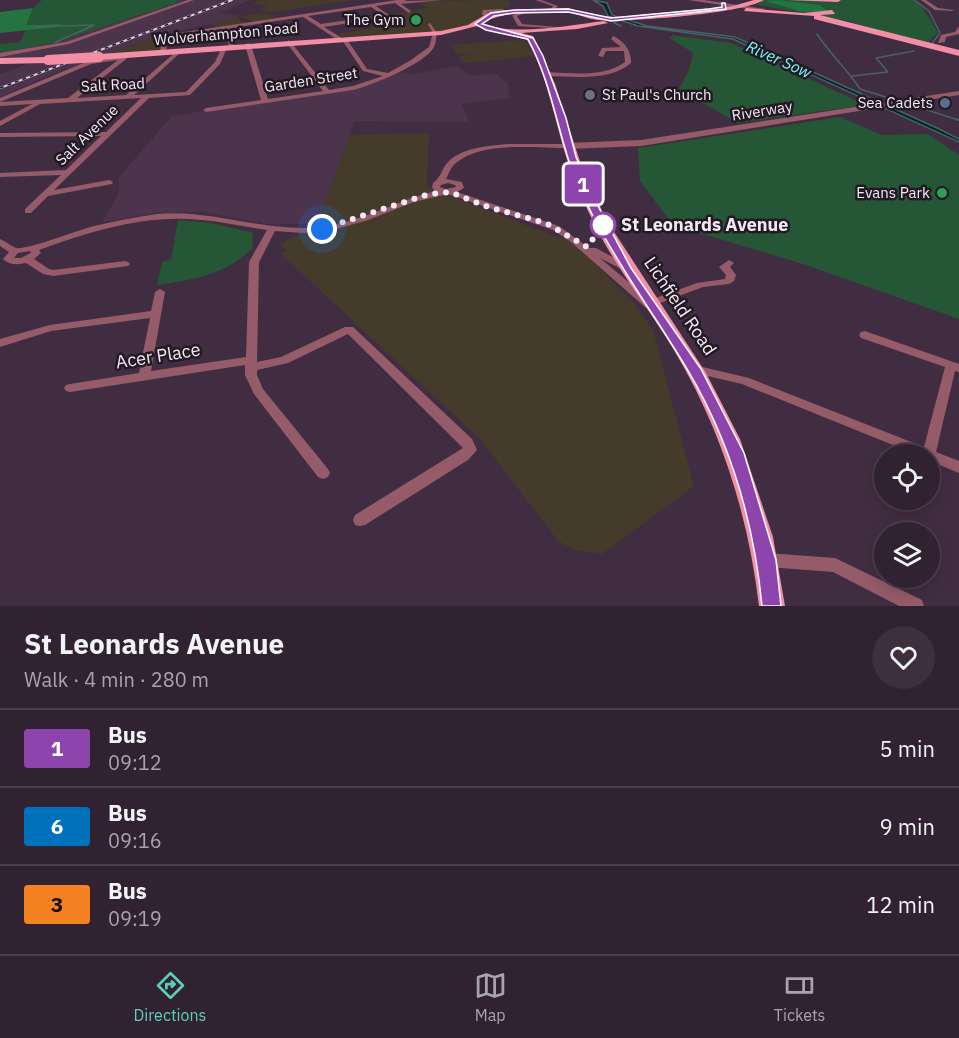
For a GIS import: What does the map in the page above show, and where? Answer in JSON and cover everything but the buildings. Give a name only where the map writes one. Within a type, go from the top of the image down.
[{"type":"highway","points":[[791,0],[838,0]]},
{"type":"highway","points":[[804,15],[817,15],[832,10],[847,0]]},
{"type":"highway","points":[[632,19],[709,10],[757,1]]},
{"type":"highway","points":[[757,1],[754,5],[764,10]]},
{"type":"highway","points":[[804,1],[832,10],[842,20],[857,26]]},
{"type":"highway","points":[[490,16],[513,5],[514,9],[527,11]]},
{"type":"highway","points":[[504,31],[570,28],[589,21],[764,10],[804,15],[857,26],[959,53]]},
{"type":"highway","points":[[490,16],[527,11],[574,11],[589,21]]},
{"type":"highway","name":"Wolverhampton Road","points":[[454,31],[490,16]]},
{"type":"highway","points":[[479,22],[479,26],[493,30]]},
{"type":"highway","points":[[504,31],[530,38],[532,34],[545,29]]},
{"type":"highway","name":"Wolverhampton Road","points":[[0,62],[126,57],[248,45],[454,31],[504,31]]},
{"type":"highway","name":"Lichfield Road","points":[[530,38],[547,74],[563,118],[568,146],[592,203],[626,268],[694,369],[737,453],[767,560],[772,606]]},
{"type":"street","points":[[0,55],[67,43],[192,0]]},
{"type":"street","points":[[163,53],[165,37],[405,0]]},
{"type":"street","points":[[382,3],[441,0]]},
{"type":"street","points":[[537,0],[556,6],[551,10]]},
{"type":"street","points":[[694,0],[724,4],[739,3],[764,10]]},
{"type":"street","points":[[923,0],[937,9],[952,10]]},
{"type":"street","points":[[397,3],[409,12]]},
{"type":"street","points":[[709,10],[724,8],[724,4]]},
{"type":"street","points":[[320,26],[387,16],[372,5]]},
{"type":"street","points":[[527,11],[514,15],[523,26],[570,28]]},
{"type":"street","points":[[303,15],[342,39],[365,70],[388,75]]},
{"type":"street","points":[[430,24],[435,34]]},
{"type":"street","points":[[228,27],[228,48]]},
{"type":"street","points":[[940,42],[944,41],[943,36],[957,33],[959,27]]},
{"type":"street","name":"Garden Street","points":[[206,110],[364,85],[388,75],[431,48],[435,34]]},
{"type":"street","points":[[547,74],[599,73],[617,70],[628,63],[626,49],[613,38]]},
{"type":"street","points":[[289,42],[327,92]]},
{"type":"street","points":[[248,45],[265,101]]},
{"type":"street","name":"Salt Road","points":[[0,102],[69,101],[188,94],[218,63],[228,48]]},
{"type":"street","points":[[601,56],[604,49],[626,49]]},
{"type":"street","points":[[127,98],[178,52]]},
{"type":"street","points":[[69,101],[126,57]]},
{"type":"street","points":[[0,102],[90,62],[126,57]]},
{"type":"street","name":"Riverway","points":[[568,146],[641,143],[959,93]]},
{"type":"street","name":"Salt Avenue","points":[[28,211],[147,96]]},
{"type":"street","points":[[0,124],[40,102]]},
{"type":"street","points":[[0,135],[107,134]]},
{"type":"street","points":[[442,187],[453,162],[474,152],[496,147],[568,146]]},
{"type":"street","points":[[0,175],[68,172]]},
{"type":"street","points":[[46,194],[109,182]]},
{"type":"street","points":[[0,266],[13,256],[104,225],[150,218],[202,217],[272,230],[329,228],[442,187],[459,184],[460,188],[476,203]]},
{"type":"street","points":[[442,187],[476,203],[546,223],[626,268]]},
{"type":"street","points":[[272,230],[254,262],[251,363],[253,382],[322,473]]},
{"type":"street","points":[[574,240],[654,307],[692,287],[708,282],[729,281],[731,275],[724,267],[729,263]]},
{"type":"street","points":[[0,242],[13,256],[27,259],[46,272],[125,264]]},
{"type":"street","points":[[27,259],[34,255],[34,249]]},
{"type":"street","points":[[144,376],[160,292]]},
{"type":"street","points":[[0,343],[50,328],[156,314]]},
{"type":"street","name":"Acer Place","points":[[70,388],[144,376],[284,360],[349,329],[467,443],[470,450],[360,520]]},
{"type":"street","points":[[865,335],[955,367],[932,444]]},
{"type":"street","points":[[694,369],[745,381],[902,444]]},
{"type":"street","points":[[940,459],[959,467]]},
{"type":"street","points":[[767,560],[835,566],[916,606]]},
{"type":"shaded area","points":[[180,0],[250,0],[220,13],[240,16],[153,38],[104,55],[0,59],[0,53],[56,42],[174,4]]},
{"type":"shaded area","points":[[260,0],[354,0],[272,12],[259,10],[268,5],[252,4]]},
{"type":"shaded area","points":[[508,0],[511,5],[462,28],[440,33],[343,37],[337,34],[368,29],[383,21],[393,19],[388,15],[427,8],[418,1]]},
{"type":"shaded area","points":[[267,13],[278,18],[254,21],[240,17],[236,18],[245,23],[218,28],[210,23],[240,16]]},
{"type":"shaded area","points":[[162,36],[168,37],[167,51],[105,54]]},
{"type":"shaded area","points":[[524,40],[534,56],[464,63],[458,56],[471,54],[457,53],[450,45]]},
{"type":"shaded area","points":[[91,60],[0,97],[0,74],[28,64]]},
{"type":"shaded area","points":[[457,66],[471,76],[495,73],[508,84],[510,98],[462,104],[469,122],[354,121],[318,224],[267,224],[203,212],[155,213],[102,222],[119,193],[119,177],[172,116],[352,88],[373,83],[399,72],[412,74]]},
{"type":"shaded area","points":[[429,133],[427,187],[560,238],[566,238],[590,258],[634,303],[653,330],[694,486],[602,554],[575,550],[558,541],[481,440],[280,253],[287,251],[280,244],[318,224],[349,135]]},
{"type":"green space","points":[[42,0],[180,0],[174,4],[56,42],[0,53],[0,44],[20,42],[26,30],[58,27],[60,24],[25,25],[30,11]]},
{"type":"green space","points":[[764,0],[913,0],[921,5],[938,32],[928,43],[899,37],[849,21],[757,5]]},
{"type":"green space","points":[[778,0],[819,5],[828,11],[803,12],[765,1]]},
{"type":"green space","points":[[33,8],[26,25],[61,24],[58,27],[0,33],[0,12]]},
{"type":"green space","points":[[672,35],[731,43],[866,105],[737,123],[705,104],[675,97],[689,70],[693,53],[670,38]]},
{"type":"green space","points":[[840,117],[882,135],[928,134],[959,155],[959,319],[803,264],[673,225],[640,181],[638,148]]},
{"type":"green space","points":[[178,220],[211,223],[253,233],[252,249],[231,265],[208,275],[157,285],[162,262],[171,260]]},
{"type":"water","name":"River Sow","points":[[593,0],[607,3],[612,15],[647,26],[735,37],[937,128],[959,139],[959,142],[733,39],[638,26],[608,16],[603,6]]},
{"type":"waterway","points":[[914,0],[929,11],[940,33],[930,46]]},
{"type":"waterway","points":[[620,20],[614,23],[621,26]]},
{"type":"waterway","points":[[35,27],[94,25],[54,43]]},
{"type":"waterway","points":[[817,34],[860,89],[959,120],[955,119]]},
{"type":"waterway","points":[[852,76],[888,72],[876,58],[914,51]]},
{"type":"railway","points":[[0,88],[232,0]]},
{"type":"bus line","name":"1","points":[[724,4],[726,6],[724,8],[611,20],[568,10],[514,12],[493,14],[478,24],[488,29],[530,38],[540,56],[563,118],[571,157],[596,212],[626,268],[694,369],[737,453],[767,560],[772,606]]},
{"type":"place","name":"The Gym","points":[[416,20]]},
{"type":"place","name":"St Paul's Church","points":[[590,95]]},
{"type":"place","name":"Sea Cadets","points":[[945,103]]},
{"type":"place","name":"Evans Park","points":[[942,193]]},
{"type":"place","name":"St Leonards Avenue","points":[[603,225]]},
{"type":"route","points":[[322,229],[344,224],[429,194],[443,192],[450,192],[488,207],[524,215],[546,223],[587,247],[603,225]]}]
